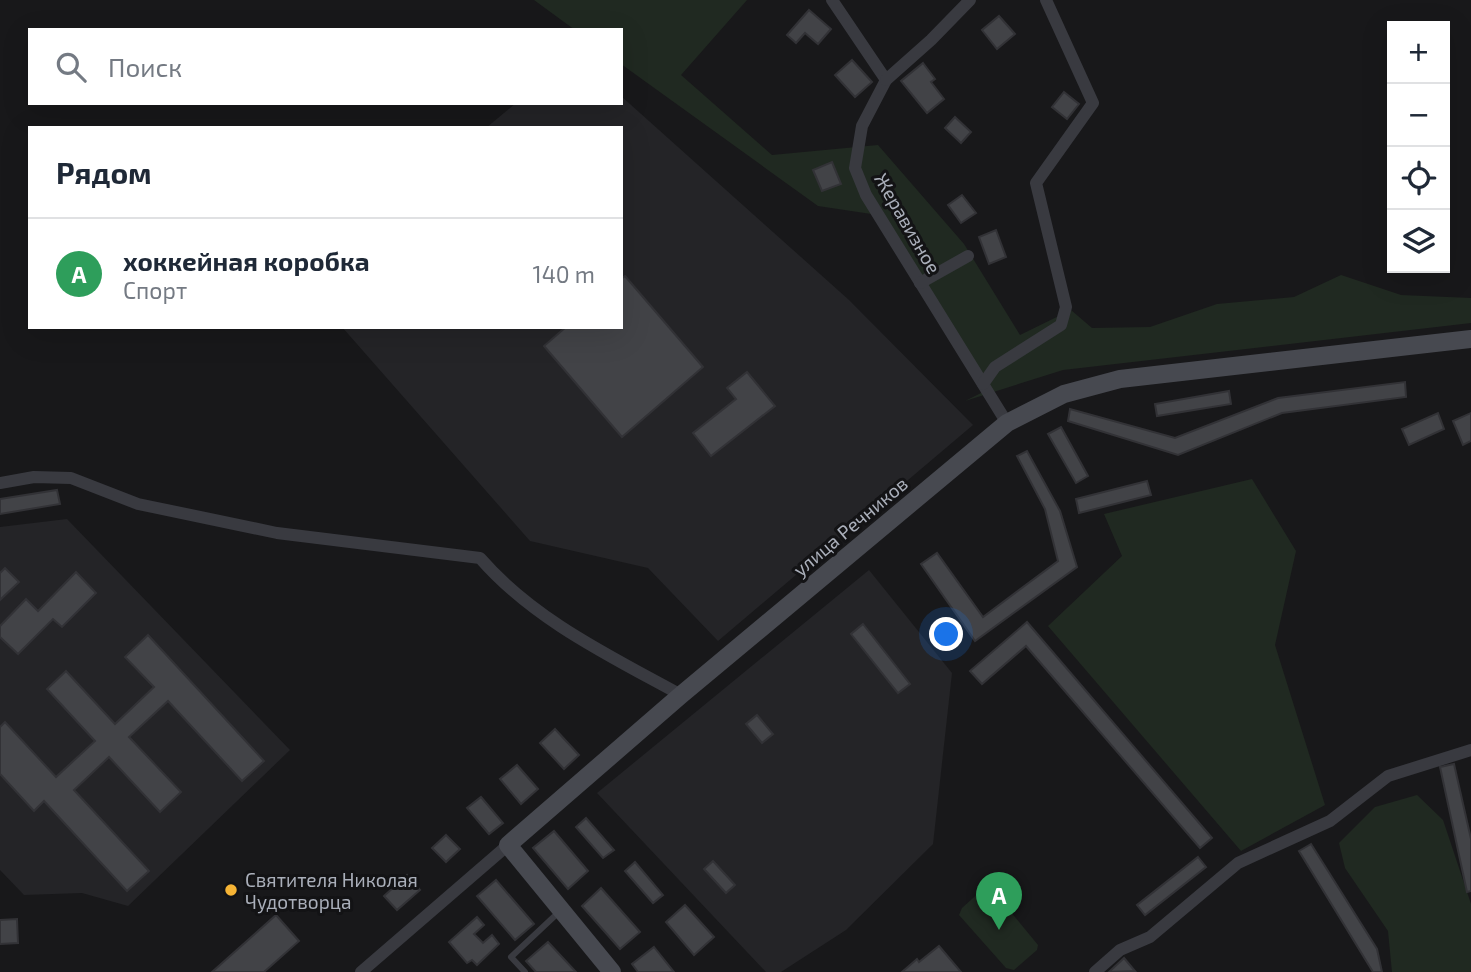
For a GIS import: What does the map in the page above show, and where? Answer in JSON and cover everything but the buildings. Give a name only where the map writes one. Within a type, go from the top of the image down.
[{"type":"street","points":[[832,0],[886,80],[970,0]]},
{"type":"street","points":[[982,384],[995,367],[1061,325],[1066,307],[1036,183],[1093,103],[1046,0]]},
{"type":"street","name":"Жеравизное","points":[[886,80],[862,125],[855,168],[866,195],[1007,423]]},
{"type":"street","points":[[920,283],[968,257]]},
{"type":"street","name":"улица Речников","points":[[361,972],[681,695],[1007,423],[1064,394],[1120,379],[1471,339]]},
{"type":"street","points":[[0,483],[34,477],[71,478],[138,504],[277,533],[480,558],[502,582],[546,618],[681,695]]},
{"type":"street","points":[[1095,972],[1120,950],[1150,937],[1238,863],[1330,821],[1388,776],[1471,750]]},
{"type":"street","points":[[508,845],[612,972]]},
{"type":"lane","points":[[525,972],[511,957],[561,909]]},
{"type":"shaded area","points":[[534,0],[747,0],[681,75],[772,155],[878,145],[964,244],[1020,335],[1071,310],[1092,328],[1150,327],[1217,304],[1294,297],[1341,275],[1401,295],[1471,298],[1471,323],[1063,370],[965,401],[983,392],[878,215],[818,206],[623,65],[623,28],[572,28]]},
{"type":"shaded area","points":[[623,98],[849,300],[973,425],[718,641],[648,568],[530,541],[344,329],[623,329],[623,126],[488,126],[514,105],[623,105]]},
{"type":"shaded area","points":[[1252,479],[1296,551],[1275,645],[1325,805],[1241,851],[1048,626],[1122,556],[1104,514]]},
{"type":"shaded area","points":[[67,519],[290,750],[128,906],[82,893],[24,895],[0,870],[0,527]]},
{"type":"shaded area","points":[[869,570],[952,673],[933,844],[846,930],[781,972],[766,972],[597,793]]},
{"type":"shaded area","points":[[1417,795],[1443,820],[1471,904],[1471,972],[1392,972],[1388,931],[1345,868],[1339,843],[1375,807]]},
{"type":"shaded area","points":[[983,889],[992,889],[1038,945],[1037,950],[1014,970],[1006,968],[959,915],[962,908]]},
{"type":"place","name":"Святителя Николая Чудотворца","points":[[231,890]]},
{"type":"place","name":"хоккейная коробка","points":[[999,930]]}]
